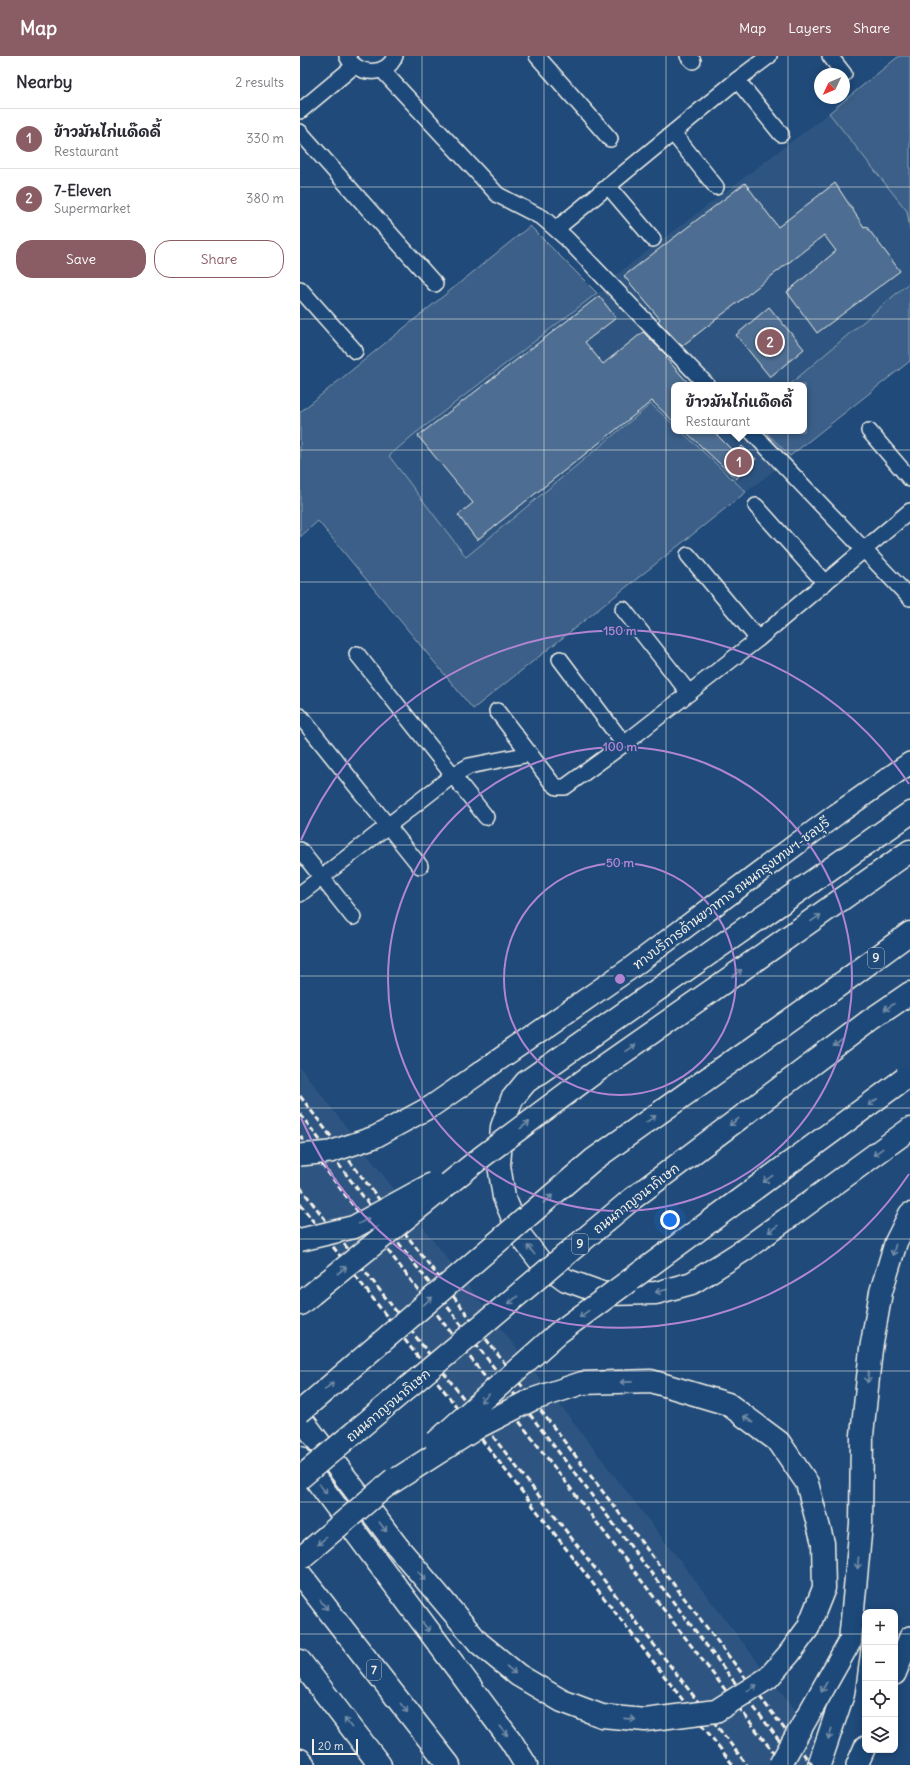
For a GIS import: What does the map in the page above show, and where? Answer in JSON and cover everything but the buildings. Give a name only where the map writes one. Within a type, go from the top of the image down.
[{"type":"highway","points":[[910,812],[526,1082],[512,1098],[502,1127],[499,1165],[504,1197],[520,1235],[540,1261],[566,1280],[605,1294],[656,1293],[692,1282],[744,1250],[910,1129]]},
{"type":"highway","points":[[300,1304],[483,1156],[594,1073],[910,852]]},
{"type":"highway","name":"9","points":[[300,1412],[593,1160],[910,933]]},
{"type":"highway","name":"ถนนกาญจนาภิเษก","points":[[300,1478],[632,1199],[869,1021],[910,993]]},
{"type":"highway","points":[[300,1559],[384,1488],[558,1333],[907,1077]]},
{"type":"highway","points":[[300,1240],[354,1227],[483,1156]]},
{"type":"highway","points":[[819,1765],[843,1694],[850,1641],[861,1524],[862,1435],[871,1350],[881,1292],[896,1242],[910,1214]]},
{"type":"highway","points":[[300,1417],[397,1546],[479,1642],[518,1675],[562,1701],[602,1716],[645,1720],[716,1711],[768,1678],[789,1654],[808,1628],[824,1588],[823,1543],[807,1483],[779,1442],[728,1404],[651,1381],[582,1383],[531,1400],[480,1426],[384,1488]]},
{"type":"highway","points":[[300,1458],[511,1741],[526,1765]]},
{"type":"highway","name":"7","points":[[300,1574],[449,1765]]},
{"type":"highway","points":[[780,1765],[850,1641]]},
{"type":"highway","points":[[300,1661],[380,1765]]},
{"type":"highway","points":[[300,1760],[304,1765]]},
{"type":"main road","name":"ทางบริการด้านขวาทาง ถนนกรุงเทพฯ-ชลบุรี","points":[[300,1155],[330,1152],[375,1137],[432,1106],[628,970],[837,814],[910,763]]},
{"type":"main road","points":[[898,1667],[910,1637]]},
{"type":"main road","points":[[858,1765],[863,1753]]},
{"type":"street","points":[[300,111],[351,61],[368,72],[382,70],[389,65],[395,56]]},
{"type":"street","points":[[536,56],[610,139]]},
{"type":"street","points":[[556,229],[737,80],[769,56]]},
{"type":"street","points":[[830,56],[839,68]]},
{"type":"street","points":[[382,70],[498,195],[543,218],[556,229],[704,382]]},
{"type":"street","points":[[737,80],[781,134]]},
{"type":"street","points":[[300,132],[435,284]]},
{"type":"street","points":[[673,133],[716,187]]},
{"type":"street","points":[[608,186],[653,239]]},
{"type":"street","points":[[300,289],[355,350]]},
{"type":"street","points":[[869,431],[910,479]]},
{"type":"street","points":[[754,434],[910,598]]},
{"type":"street","points":[[756,506],[825,583]]},
{"type":"street","points":[[497,711],[552,783],[557,787],[565,787],[624,744],[758,640],[863,549],[910,511]]},
{"type":"street","points":[[688,555],[758,640]]},
{"type":"street","points":[[623,609],[689,693]]},
{"type":"street","points":[[357,654],[452,776],[486,817]]},
{"type":"street","points":[[560,658],[624,744]]},
{"type":"street","points":[[300,716],[420,866]]},
{"type":"street","points":[[300,894],[452,776],[469,766],[530,754]]},
{"type":"street","points":[[300,850],[353,917]]},
{"type":"shaded area","points":[[899,56],[910,56],[910,230],[907,211],[829,113],[840,104],[850,104],[850,96]]},
{"type":"shaded area","points":[[829,113],[907,211],[910,230],[910,282],[793,382],[671,382],[671,422],[651,404],[466,557],[389,456],[412,436],[597,293],[607,289],[612,278]]},
{"type":"shaded area","points":[[530,226],[597,293],[412,436],[389,456],[466,557],[651,404],[671,422],[671,434],[684,434],[746,492],[473,709],[318,521],[300,537],[300,412]]},
{"type":"shaded area","points":[[910,282],[910,361],[790,456],[768,434],[807,434],[807,382],[793,382]]},
{"type":"shaded area","points":[[684,434],[768,434],[790,456],[746,492]]},
{"type":"shaded area","points":[[300,1067],[837,1765],[734,1765],[300,1204]]},
{"type":"railway","points":[[300,1096],[812,1765]]},
{"type":"railway","points":[[300,1114],[798,1765]]},
{"type":"railway","points":[[300,1136],[783,1765]]},
{"type":"railway","points":[[300,1187],[747,1765]]},
{"type":"railway","points":[[300,1204],[733,1765]]},
{"type":"place","name":"7-Eleven","points":[[770,342]]},
{"type":"place","name":"ข้าวมันไก่แด๊ดดี้","points":[[739,462]]}]
